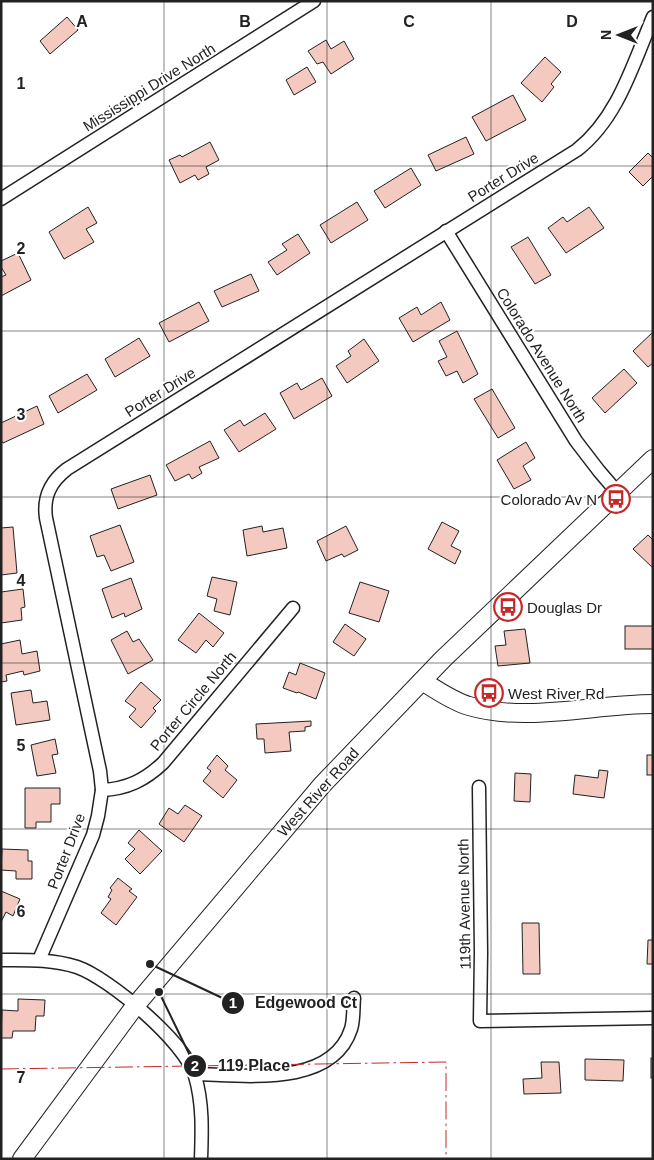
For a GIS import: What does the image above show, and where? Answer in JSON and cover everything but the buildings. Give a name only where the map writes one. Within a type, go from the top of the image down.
[{"type":"main road","name":"West River Road","points":[[22,1159],[134,1006],[303,807],[443,658],[653,459]]},
{"type":"main road","points":[[422,681],[468,706],[495,712],[518,714],[653,704]]},
{"type":"street","name":"Mississippi Drive North","points":[[1,199],[314,1]]},
{"type":"street","name":"Porter Drive","points":[[39,960],[88,848],[98,816],[102,790],[100,771],[46,518],[46,498],[56,478],[66,469],[590,140],[610,113],[653,17]]},
{"type":"street","name":"Colorado Avenue North","points":[[446,231],[576,441],[598,472],[617,492]]},
{"type":"street","name":"Porter Circle North","points":[[102,790],[115,790],[150,776],[293,608]]},
{"type":"street","name":"119th Avenue North","points":[[479,787],[480,1022],[653,1018]]},
{"type":"street","points":[[1,960],[55,962],[90,972],[108,984],[175,1043],[195,1074],[202,1112],[201,1159]]},
{"type":"street","points":[[195,1074],[276,1075],[295,1072],[328,1060],[346,1039],[352,1028],[354,998]]},
{"type":"power","points":[[1,1069],[446,1062],[446,1159]]},
{"type":"place","name":"Colorado Av N","points":[[616,499]]},
{"type":"place","name":"Douglas Dr","points":[[508,607]]},
{"type":"place","name":"West River Rd","points":[[489,693]]},
{"type":"place","name":"Edgewood Ct","points":[[150,964]]},
{"type":"place","name":"119 Place","points":[[159,992]]}]
